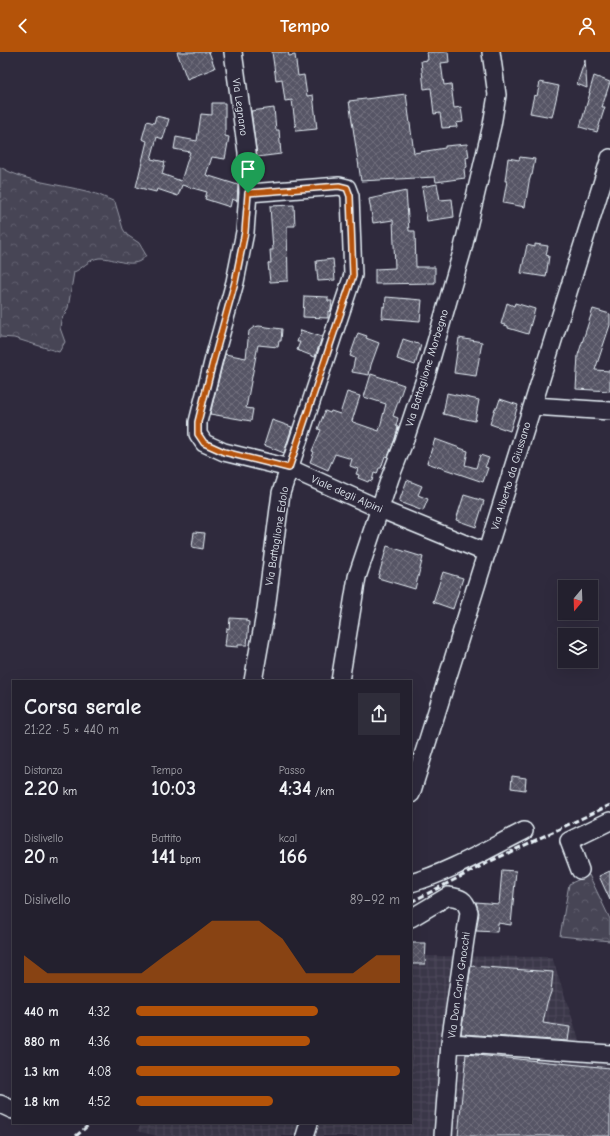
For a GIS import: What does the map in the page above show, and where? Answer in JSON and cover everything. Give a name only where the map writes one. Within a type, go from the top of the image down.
[{"type":"street","name":"Via Legnano","points":[[204,443],[198,434],[198,422],[235,282],[245,232],[248,193],[247,152],[233,52]]},
{"type":"street","name":"Via Battaglione Morbegno","points":[[340,680],[357,577],[404,442],[462,252],[492,125],[497,95],[491,52]]},
{"type":"street","name":"Via Alberto da Giussano","points":[[412,791],[610,158]]},
{"type":"street","name":"Via Battaglione Edolo","points":[[248,193],[339,186],[347,188],[350,196],[353,276],[281,493],[266,609],[253,680]]},
{"type":"street","points":[[533,406],[610,411]]},
{"type":"street","name":"Viale degli Alpini","points":[[204,443],[224,452],[289,468],[380,509],[487,553]]},
{"type":"street","points":[[580,870],[569,841],[610,821]]},
{"type":"street","points":[[412,883],[444,871],[524,831]]},
{"type":"street","name":"Via Don Carlo Gnocchi","points":[[412,917],[448,896],[459,898],[466,904],[469,912],[450,1043],[610,1054]]},
{"type":"street","points":[[443,1136],[450,1043]]},
{"type":"street","points":[[0,1104],[12,1110]]},
{"type":"street","points":[[305,1136],[310,1124]]},
{"type":"shaded area","points":[[412,956],[552,957],[580,1042],[610,1045],[610,1136],[157,1136],[137,1131],[141,1124],[412,1124]]},
{"type":"green space","points":[[0,167],[20,176],[90,192],[115,202],[123,229],[127,235],[139,243],[146,255],[141,260],[131,263],[99,258],[89,262],[74,272],[68,308],[61,320],[60,328],[65,342],[59,352],[14,338],[0,337]]},
{"type":"green space","points":[[589,875],[610,919],[610,941],[560,936],[569,884]]},
{"type":"building","points":[[177,52],[209,52],[215,68],[187,79]]},
{"type":"building","points":[[272,52],[288,52],[289,56],[295,55],[298,76],[304,75],[307,96],[313,95],[317,129],[296,131],[292,100],[285,101],[282,79],[276,80]]},
{"type":"building","points":[[427,52],[448,52],[449,62],[441,63],[444,85],[451,84],[454,108],[461,107],[463,122],[456,123],[457,127],[442,128],[440,113],[434,114],[431,88],[424,89],[421,61],[428,60]]},
{"type":"building","points":[[585,60],[587,88],[577,84]]},
{"type":"building","points":[[594,76],[610,82],[602,107],[605,107],[597,132],[580,127]]},
{"type":"building","points":[[540,82],[559,86],[552,117],[530,113],[534,95],[537,96]]},
{"type":"building","points":[[406,94],[414,153],[445,148],[445,146],[467,144],[469,157],[466,158],[467,167],[464,169],[465,178],[436,182],[435,177],[361,181],[349,101]]},
{"type":"building","points":[[212,103],[225,103],[225,136],[229,137],[225,159],[212,157],[206,175],[238,185],[237,201],[232,199],[230,207],[205,199],[207,192],[182,185],[178,196],[157,189],[156,192],[136,187],[147,141],[142,139],[147,121],[154,123],[156,116],[169,119],[163,139],[157,137],[151,159],[165,162],[162,174],[181,181],[190,152],[174,149],[176,137],[197,141],[201,114],[212,115]]},
{"type":"building","points":[[274,108],[276,130],[279,130],[281,154],[257,157],[251,111]]},
{"type":"building","points":[[520,157],[535,159],[525,207],[503,203],[507,181],[505,181],[508,158],[519,160]]},
{"type":"building","points":[[437,184],[440,200],[452,199],[454,217],[427,221],[422,187]]},
{"type":"building","points":[[406,191],[409,231],[415,231],[416,267],[435,267],[435,283],[375,284],[375,269],[395,268],[393,220],[373,223],[369,199]]},
{"type":"building","points":[[294,205],[295,226],[287,226],[288,281],[270,282],[268,263],[271,263],[270,250],[273,250],[270,206]]},
{"type":"building","points":[[535,244],[548,246],[546,255],[549,256],[546,277],[521,273],[527,245],[535,247]]},
{"type":"building","points":[[333,259],[335,280],[318,281],[316,261]]},
{"type":"building","points":[[304,296],[328,297],[328,301],[332,301],[330,312],[328,311],[328,318],[303,317]]},
{"type":"building","points":[[386,297],[422,300],[420,321],[382,318],[383,306],[385,307]]},
{"type":"building","points":[[507,303],[514,306],[515,303],[535,309],[528,334],[508,328],[508,326],[501,324]]},
{"type":"building","points":[[593,309],[610,314],[610,325],[595,370],[610,371],[610,391],[576,389],[578,355]]},
{"type":"building","points":[[259,326],[282,329],[281,341],[279,341],[278,347],[258,345],[246,408],[253,409],[251,421],[210,414],[225,354],[246,358],[249,331],[254,327]]},
{"type":"building","points":[[301,330],[322,337],[315,357],[297,350],[300,342],[297,342]]},
{"type":"building","points":[[358,333],[379,343],[369,375],[352,372],[355,358],[350,356]]},
{"type":"building","points":[[459,338],[482,342],[476,376],[454,373]]},
{"type":"building","points":[[403,339],[421,345],[415,365],[397,359]]},
{"type":"building","points":[[371,374],[404,385],[393,416],[398,418],[396,426],[398,427],[395,439],[388,457],[385,456],[381,468],[379,468],[377,474],[374,473],[372,481],[369,480],[368,482],[358,478],[359,475],[356,474],[358,469],[350,466],[352,459],[335,454],[328,470],[310,462],[314,452],[312,451],[321,430],[318,429],[325,411],[340,414],[347,392],[360,396],[352,421],[379,431],[386,404],[364,397]]},
{"type":"building","points":[[447,393],[479,400],[475,421],[443,414]]},
{"type":"building","points":[[500,399],[518,405],[510,431],[490,424],[495,408],[497,408]]},
{"type":"building","points":[[272,420],[292,427],[284,453],[264,445]]},
{"type":"building","points":[[435,439],[468,451],[465,465],[476,468],[480,455],[489,458],[485,467],[488,468],[483,482],[427,463]]},
{"type":"building","points":[[407,480],[422,486],[418,495],[428,499],[423,511],[399,502]]},
{"type":"building","points":[[464,495],[484,501],[476,527],[456,520]]},
{"type":"building","points":[[194,532],[205,533],[203,549],[192,547]]},
{"type":"building","points":[[387,546],[423,557],[415,589],[378,578]]},
{"type":"building","points":[[443,572],[463,578],[453,609],[433,602]]},
{"type":"building","points":[[230,618],[246,619],[246,621],[249,622],[247,645],[238,645],[238,647],[225,646]]},
{"type":"building","points":[[512,776],[526,778],[525,790],[511,788]]},
{"type":"building","points":[[502,870],[516,871],[511,925],[498,923],[497,932],[476,931],[479,913],[476,902],[499,904]]},
{"type":"building","points":[[610,871],[610,900],[599,876]]},
{"type":"building","points":[[412,943],[426,943],[425,964],[412,964]]},
{"type":"building","points":[[471,966],[553,972],[551,992],[543,1023],[570,1027],[568,1041],[461,1034]]},
{"type":"building","points":[[466,1054],[610,1068],[610,1136],[458,1136]]},
{"type":"railway","points":[[412,901],[491,861],[610,805]]},
{"type":"railway","points":[[76,1136],[90,1124]]},
{"type":"route","points":[[339,186],[347,188],[350,196],[353,276],[289,468],[224,452],[204,443],[198,434],[198,422],[235,282],[245,232],[248,193],[339,186]]}]
